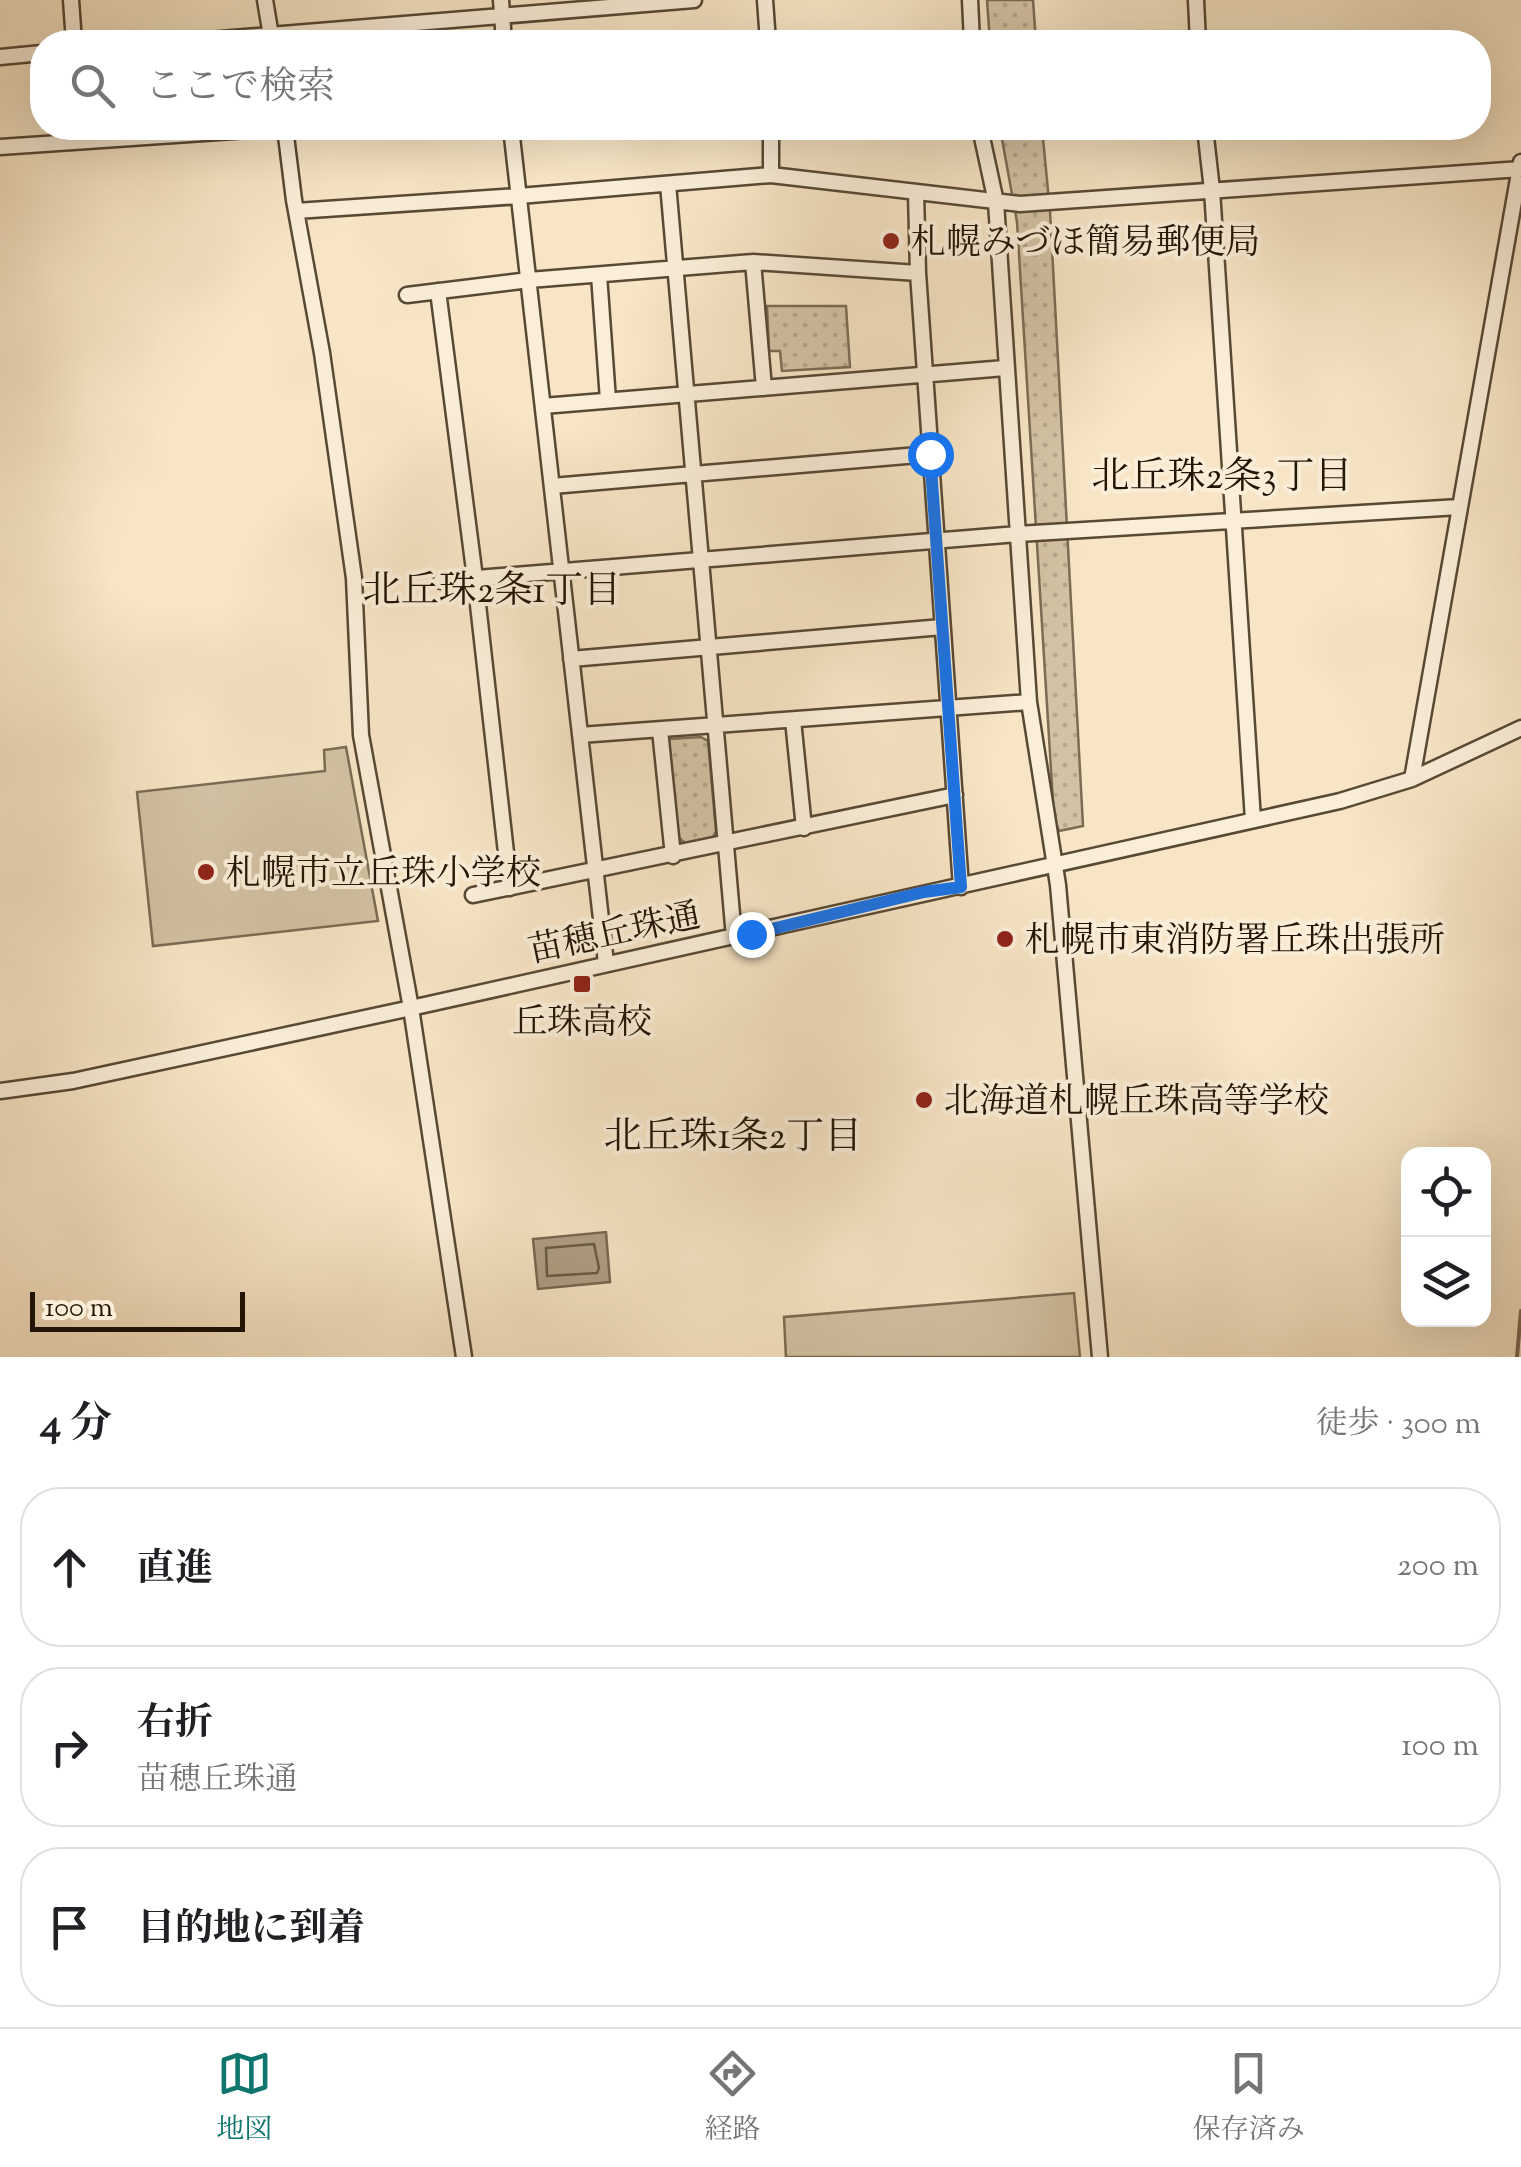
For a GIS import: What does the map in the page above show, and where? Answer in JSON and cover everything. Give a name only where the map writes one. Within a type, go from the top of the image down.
[{"type":"street","points":[[70,0],[73,30]]},
{"type":"street","points":[[265,0],[270,30]]},
{"type":"street","points":[[502,0],[503,30]]},
{"type":"street","points":[[377,30],[694,0]]},
{"type":"street","points":[[765,0],[767,30]]},
{"type":"street","points":[[970,0],[971,30]]},
{"type":"street","points":[[1196,0],[1197,30]]},
{"type":"street","points":[[0,56],[30,54]]},
{"type":"street","points":[[0,147],[45,140]]},
{"type":"street","points":[[284,140],[322,353],[354,578],[361,736],[411,1008],[464,1357]]},
{"type":"street","points":[[513,140],[606,963]]},
{"type":"street","points":[[771,140],[772,175]]},
{"type":"street","points":[[983,140],[996,202],[1029,702],[1054,865],[1100,1357]]},
{"type":"street","points":[[1206,140],[1254,820]]},
{"type":"street","points":[[296,211],[772,175],[996,202],[1050,202],[1521,166],[1412,779]]},
{"type":"street","points":[[668,184],[734,938]]},
{"type":"street","points":[[916,193],[924,376],[961,887]]},
{"type":"street","points":[[407,295],[528,280],[753,262],[918,273]]},
{"type":"street","points":[[753,262],[764,388]]},
{"type":"street","points":[[599,275],[608,400]]},
{"type":"street","points":[[438,291],[510,888]]},
{"type":"street","points":[[543,406],[1005,368]]},
{"type":"street","points":[[552,486],[930,454]]},
{"type":"street","points":[[441,581],[1018,534],[1459,507]]},
{"type":"street","points":[[572,660],[942,627]]},
{"type":"street","points":[[580,735],[1029,702]]},
{"type":"street","points":[[793,720],[804,828]]},
{"type":"street","name":"苗穂丘珠通","points":[[0,1090],[73,1080],[411,1008],[1340,801],[1412,779],[1521,728]]},
{"type":"street","points":[[660,730],[672,856]]},
{"type":"street","points":[[473,895],[955,796]]},
{"type":"shaded area","points":[[987,0],[1033,0],[1035,30],[989,30]]},
{"type":"shaded area","points":[[1002,140],[1043,140],[1083,826],[1059,831],[1054,818],[1017,222]]},
{"type":"shaded area","points":[[767,306],[846,306],[850,367],[782,371],[780,351],[769,351]]},
{"type":"shaded area","points":[[701,737],[708,741],[716,831],[713,837],[685,843],[678,837],[667,743],[669,739]]},
{"type":"shaded area","points":[[346,747],[378,921],[153,946],[137,792],[325,771],[324,750]]},
{"type":"shaded area","points":[[1074,1293],[1080,1357],[786,1357],[784,1317]]},
{"type":"water","points":[[606,1232],[610,1282],[538,1289],[533,1239]]},
{"type":"waterway","points":[[1517,1357],[1521,1311]]},
{"type":"place","name":"札幌みづほ簡易郵便局","points":[[891,241]]},
{"type":"place","name":"札幌市立丘珠小学校","points":[[206,872]]},
{"type":"place","name":"札幌市東消防署丘珠出張所","points":[[1005,939]]},
{"type":"place","name":"丘珠高校","points":[[582,984]]},
{"type":"place","name":"北海道札幌丘珠高等学校","points":[[924,1100]]},
{"type":"district","name":"北丘珠2条3丁目","points":[[1222,475]]},
{"type":"district","name":"北丘珠2条1丁目","points":[[492,589]]},
{"type":"district","name":"北丘珠1条2丁目","points":[[733,1135]]},
{"type":"route","points":[[751,934],[924,892],[961,887],[930,454]]}]
